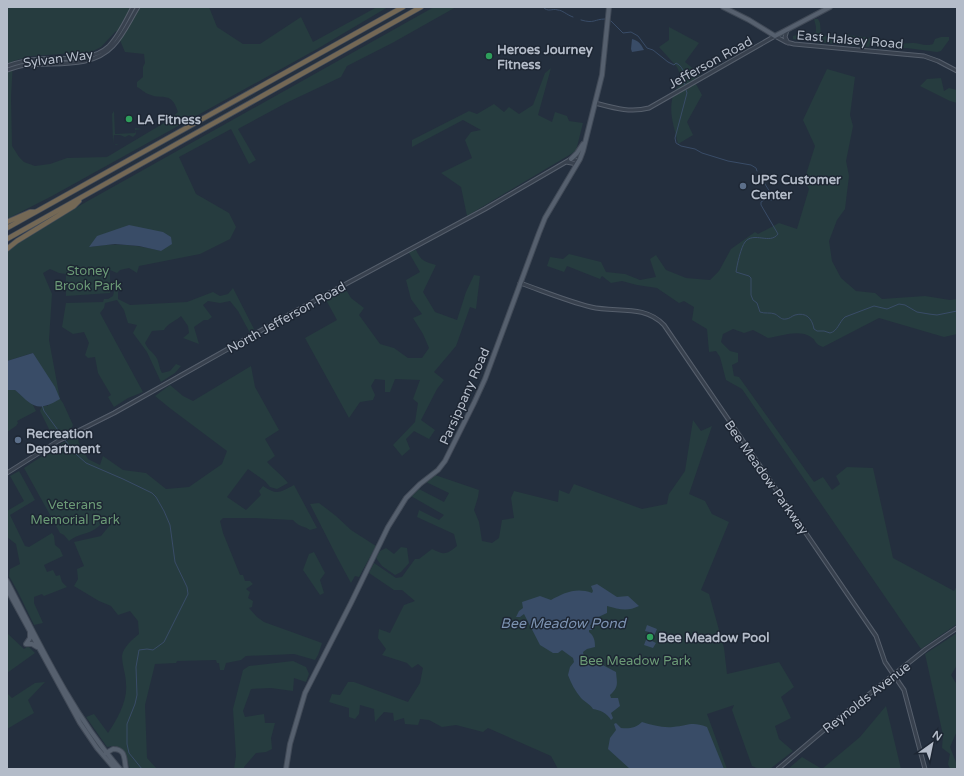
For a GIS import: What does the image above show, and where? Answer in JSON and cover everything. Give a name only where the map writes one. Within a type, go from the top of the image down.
[{"type":"highway","points":[[7,228],[403,7]]},
{"type":"highway","points":[[7,239],[421,7]]},
{"type":"highway","points":[[7,249],[17,241],[74,206],[82,198]]},
{"type":"highway","points":[[7,222],[30,212],[36,212]]},
{"type":"main road","name":"Parsippany Road","points":[[286,769],[289,750],[300,707],[308,685],[351,603],[388,526],[406,498],[440,468],[448,455],[482,386],[533,248],[546,218],[578,162],[586,139],[602,75],[609,7]]},
{"type":"main road","name":"East Halsey Road","points":[[723,7],[775,36]]},
{"type":"main road","name":"Jefferson Road","points":[[775,36],[830,7]]},
{"type":"main road","points":[[571,159],[579,151],[586,139]]},
{"type":"main road","points":[[7,581],[88,729],[106,754],[120,769]]},
{"type":"main road","points":[[7,589],[80,723],[97,748],[115,769]]},
{"type":"main road","points":[[30,632],[30,638],[26,644],[34,644],[41,652]]},
{"type":"main road","points":[[106,754],[113,749],[118,749],[125,757],[126,769]]},
{"type":"street","name":"Sylvan Way","points":[[7,70],[25,65],[78,62],[98,58],[113,47],[129,19],[133,7]]},
{"type":"street","name":"Sylvan Way","points":[[7,66],[39,59],[78,58],[96,54],[109,46],[138,7]]},
{"type":"street","points":[[787,30],[785,37],[788,43]]},
{"type":"street","name":"Jefferson Road","points":[[595,103],[625,110],[649,108],[775,36]]},
{"type":"street","name":"East Halsey Road","points":[[775,36],[788,43],[924,56],[938,61],[957,71]]},
{"type":"street","points":[[571,159],[576,159],[578,162]]},
{"type":"street","name":"North Jefferson Road","points":[[7,473],[64,438],[120,410],[292,313],[492,205],[571,159]]},
{"type":"street","points":[[566,162],[578,162]]},
{"type":"street","name":"Bee Meadow Parkway","points":[[520,283],[588,307],[597,309],[640,311],[653,316],[660,321],[874,633],[886,662],[904,690],[925,769]]},
{"type":"street","name":"Reynolds Avenue","points":[[778,769],[926,648],[957,628]]},
{"type":"green space","points":[[7,7],[209,7],[217,27],[243,44],[260,44],[301,17],[313,42],[377,7],[388,7],[317,49],[52,196],[7,219]],"holes":[[[116,31],[125,52],[144,54],[145,63],[143,67],[143,77],[137,82],[137,87],[148,94],[170,98],[178,112],[169,120],[107,157],[67,158],[50,164],[35,166],[24,162],[12,146],[11,97],[13,61],[31,56],[91,52],[101,47]]]},
{"type":"green space","name":"Stoney Brook Park","points":[[434,7],[456,7],[394,42],[347,66],[341,77],[286,103],[238,129],[256,160],[249,164],[231,129],[179,157],[196,194],[229,213],[236,227],[230,239],[200,254],[139,266],[137,273],[129,268],[120,270],[117,273],[110,270],[110,293],[66,296],[66,274],[50,269],[43,273],[52,294],[49,340],[60,399],[73,425],[71,429],[54,439],[40,411],[42,406],[48,406],[33,353],[7,361],[7,252],[27,236]],"holes":[[[129,225],[161,251],[126,245],[100,245],[91,247]]]},
{"type":"green space","points":[[814,19],[818,19],[820,23],[821,35],[843,38],[848,35],[871,38],[869,47],[793,39],[793,36],[796,35],[816,32]]},
{"type":"green space","points":[[669,27],[699,43],[685,62],[701,75],[696,77],[696,84],[702,95],[687,122],[693,135],[678,144],[671,106],[674,95],[682,79],[677,67],[659,47],[669,40]]},
{"type":"green space","points":[[949,37],[949,40],[941,51],[937,52],[883,46],[886,44],[910,43],[930,45],[933,44],[935,39]]},
{"type":"green space","points":[[551,68],[538,115],[552,122],[555,112],[567,116],[569,121],[583,123],[576,151],[467,216],[461,187],[441,173],[472,158],[465,140],[471,132],[481,130],[463,120],[412,147],[412,140],[469,111],[477,114],[494,104],[504,112],[509,107],[519,114],[533,105],[545,73]]},
{"type":"green space","points":[[827,69],[855,77],[850,115],[853,126],[846,161],[849,176],[845,209],[837,220],[829,241],[832,261],[841,278],[856,291],[875,293],[882,299],[925,296],[950,300],[957,299],[957,334],[944,337],[879,318],[823,347],[818,345],[813,338],[796,333],[768,338],[753,330],[744,333],[733,329],[723,334],[721,342],[730,351],[738,353],[738,362],[732,365],[734,376],[739,377],[814,482],[823,477],[832,490],[840,484],[836,476],[847,467],[873,468],[893,558],[954,591],[957,586],[957,624],[921,649],[742,389],[726,380],[720,357],[716,351],[709,352],[707,329],[692,320],[694,307],[684,301],[679,303],[657,288],[622,281],[611,283],[602,276],[600,279],[567,266],[564,272],[547,266],[550,257],[563,259],[569,254],[601,262],[606,272],[625,274],[640,280],[656,277],[650,259],[656,255],[666,270],[686,278],[710,280],[719,271],[731,249],[755,232],[758,234],[779,223],[797,229],[809,189],[804,181],[815,146],[803,120]]},
{"type":"green space","points":[[941,78],[944,91],[949,88],[957,90],[957,103],[920,86],[927,79]]},
{"type":"green space","points":[[114,111],[115,134],[135,133],[135,130],[136,134],[133,137],[129,135],[125,137],[114,135],[113,142],[112,114]]},
{"type":"green space","points":[[416,250],[420,257],[424,260],[436,265],[423,292],[435,312],[457,320],[466,292],[474,275],[480,276],[476,309],[470,307],[456,346],[434,372],[444,380],[437,389],[421,420],[435,430],[429,439],[414,431],[406,439],[410,449],[402,456],[393,445],[415,422],[418,403],[413,399],[420,380],[395,379],[390,392],[385,392],[385,380],[375,379],[371,386],[375,395],[373,400],[360,402],[349,418],[305,338],[337,320],[325,298],[345,288],[351,298],[364,308],[359,315],[380,344],[394,348],[408,358],[422,358],[429,348],[423,334],[413,318],[422,314],[411,299],[406,280],[420,272],[408,251]]},
{"type":"green space","points":[[116,283],[121,285],[118,292],[118,299],[130,305],[187,302],[213,292],[220,296],[228,294],[233,288],[254,329],[250,333],[238,311],[230,301],[220,303],[208,301],[203,305],[212,317],[208,320],[204,320],[194,327],[199,344],[183,338],[189,333],[188,326],[181,316],[164,330],[152,331],[145,343],[155,355],[162,373],[170,371],[176,364],[181,366],[175,373],[161,382],[147,352],[133,333],[137,325],[128,323],[124,310],[117,300],[105,303],[104,308],[100,313],[143,392],[128,398],[114,407],[108,397],[111,395],[98,373],[95,357],[88,358],[85,355],[89,343],[84,332],[73,334],[62,327],[66,303],[103,302],[104,299],[108,299],[113,296]]},
{"type":"green space","name":"Veterans Memorial Park","points":[[251,366],[255,387],[279,430],[265,439],[275,456],[267,462],[288,483],[277,489],[270,487],[265,481],[248,469],[227,497],[246,510],[261,495],[259,491],[263,486],[272,491],[279,492],[294,485],[317,528],[310,530],[293,520],[223,518],[220,521],[223,533],[240,575],[243,575],[245,581],[250,581],[253,584],[246,589],[250,592],[248,598],[253,601],[252,607],[249,608],[257,617],[264,622],[322,643],[315,660],[294,654],[246,656],[241,660],[226,663],[224,670],[220,670],[219,663],[217,663],[216,660],[177,661],[176,663],[155,664],[145,705],[147,758],[157,769],[130,769],[124,752],[118,747],[107,747],[86,717],[94,714],[108,733],[115,722],[124,703],[126,690],[122,656],[126,646],[139,634],[138,621],[130,611],[118,615],[111,606],[99,601],[74,586],[78,579],[77,569],[84,566],[74,542],[101,536],[110,525],[106,517],[101,525],[95,529],[69,541],[60,533],[24,468],[62,443],[77,436],[79,443],[88,459],[100,465],[103,456],[123,470],[146,473],[166,489],[189,487],[222,464],[227,451],[155,396],[170,385],[183,396],[193,401]]},
{"type":"green space","points":[[7,390],[15,390],[33,405],[36,411],[17,421],[18,423],[16,426],[7,432]]},
{"type":"green space","name":"Bee Meadow Park","points":[[693,420],[701,431],[712,426],[689,494],[705,501],[712,514],[729,522],[701,590],[709,594],[724,648],[727,674],[779,662],[794,687],[781,697],[791,718],[775,726],[779,739],[793,751],[770,769],[759,769],[752,766],[732,710],[734,705],[707,714],[727,769],[558,769],[551,756],[488,728],[483,732],[456,725],[442,727],[429,720],[420,719],[418,725],[405,724],[404,718],[394,721],[393,713],[384,712],[375,722],[374,709],[360,705],[359,714],[355,719],[349,717],[349,708],[329,702],[332,694],[340,695],[348,682],[354,682],[408,702],[420,683],[423,668],[418,664],[412,668],[407,663],[382,655],[386,649],[378,638],[379,629],[390,633],[404,605],[415,601],[402,590],[394,590],[369,573],[374,563],[396,578],[402,577],[415,559],[419,559],[432,549],[445,553],[457,546],[454,534],[417,517],[419,510],[439,520],[444,515],[411,496],[419,489],[444,502],[449,493],[426,482],[435,475],[479,490],[474,510],[479,522],[482,541],[492,543],[499,538],[502,520],[514,518],[511,498],[514,491],[558,502],[559,490],[569,494],[574,484],[642,509],[667,504],[669,494],[685,471]]},
{"type":"green space","points":[[19,471],[35,500],[10,515],[25,546],[29,547],[52,533],[54,536],[55,545],[60,549],[63,556],[44,565],[47,572],[53,570],[56,576],[60,575],[62,582],[67,587],[44,596],[42,594],[34,597],[34,603],[43,623],[34,625],[9,576],[10,569],[20,564],[16,544],[7,537],[7,511],[24,501],[10,476]]},
{"type":"green space","points":[[319,503],[351,530],[376,546],[359,577],[355,576],[351,583],[310,504]]},
{"type":"green space","points":[[401,547],[407,548],[409,563],[401,572],[395,575],[382,566],[376,558],[380,551],[386,548],[394,554]]},
{"type":"green space","points":[[314,552],[325,573],[320,580],[324,593],[320,595],[303,570],[309,554]]},
{"type":"green space","points":[[957,633],[957,665],[951,675],[957,685],[957,731],[950,747],[957,765],[957,769],[950,769],[948,764],[950,754],[942,748],[943,735],[925,654]]},
{"type":"green space","points":[[8,634],[24,649],[28,646],[35,653],[7,673],[7,635]]},
{"type":"green space","points":[[293,661],[306,667],[309,674],[306,682],[294,678],[293,691],[271,688],[251,689],[243,711],[245,717],[264,714],[265,723],[275,723],[271,738],[272,749],[266,752],[256,753],[244,769],[234,769],[236,756],[233,709],[243,670],[249,666]]},
{"type":"green space","points":[[45,682],[28,700],[34,713],[7,729],[7,693],[12,698],[35,683]]},
{"type":"green space","points":[[886,706],[901,769],[822,769],[860,737]]},
{"type":"green space","points":[[802,757],[822,769],[788,769]]},
{"type":"water","points":[[632,39],[640,43],[644,50],[632,52]]},
{"type":"water","points":[[129,225],[163,232],[171,237],[172,244],[161,251],[139,246],[115,244],[89,247],[97,236]]},
{"type":"water","points":[[33,353],[55,387],[60,399],[40,407],[31,404],[15,390],[7,390],[7,361]]},
{"type":"water","name":"Bee Meadow Pond","points":[[597,584],[617,597],[628,596],[639,606],[635,608],[619,609],[607,606],[607,613],[594,619],[590,626],[593,627],[592,630],[589,630],[589,632],[594,638],[595,647],[587,649],[583,652],[584,657],[616,672],[616,687],[610,695],[611,698],[618,698],[620,706],[611,713],[613,718],[611,720],[603,712],[593,709],[575,690],[568,675],[570,667],[574,662],[573,658],[562,650],[558,653],[553,653],[540,645],[524,614],[520,617],[516,617],[519,611],[523,608],[522,602],[540,596],[551,600],[565,593],[575,591],[586,591],[592,593],[593,591],[591,586]]},
{"type":"water","name":"Bee Meadow Pool","points":[[647,625],[657,629],[652,641],[656,643],[653,648],[644,645],[649,632],[645,631]]},
{"type":"water","points":[[642,722],[665,727],[693,724],[707,727],[724,769],[630,769],[608,749],[610,738],[616,730],[614,724],[616,723],[621,728],[632,728]]},
{"type":"waterway","points":[[543,7],[547,10],[560,10],[573,17]]},
{"type":"waterway","points":[[581,20],[592,21],[605,19]]},
{"type":"waterway","points":[[611,21],[623,33],[631,32],[638,36],[647,48],[653,50],[668,62],[674,65],[676,63],[679,65],[684,72],[685,85]]},
{"type":"waterway","points":[[686,90],[687,93],[675,138],[676,143],[728,161],[751,165],[756,168],[757,171]]},
{"type":"waterway","points":[[760,176],[773,197],[772,200],[766,199],[761,202],[761,205],[778,234],[771,238],[753,238],[745,242],[738,261],[736,272],[751,278],[751,295],[753,300],[757,303],[760,312],[773,313],[784,319],[802,314],[810,319],[814,329],[817,331],[830,333],[837,328],[845,317],[874,306],[887,309],[899,304],[905,305],[917,312],[937,315],[957,311]]},
{"type":"waterway","points":[[42,405],[44,411],[63,437]]},
{"type":"waterway","points":[[65,440],[76,454],[86,463],[152,493],[156,497],[170,525],[175,562],[187,587],[188,594],[164,642],[153,650],[139,650],[136,667],[137,695],[127,724],[127,744],[129,753],[142,769]]},
{"type":"place","name":"Heroes Journey Fitness","points":[[489,56]]},
{"type":"place","name":"LA Fitness","points":[[129,119]]},
{"type":"place","name":"UPS Customer Center","points":[[743,186]]},
{"type":"place","name":"Recreation Department","points":[[18,440]]},
{"type":"place","name":"Bee Meadow Pool","points":[[650,637]]}]
